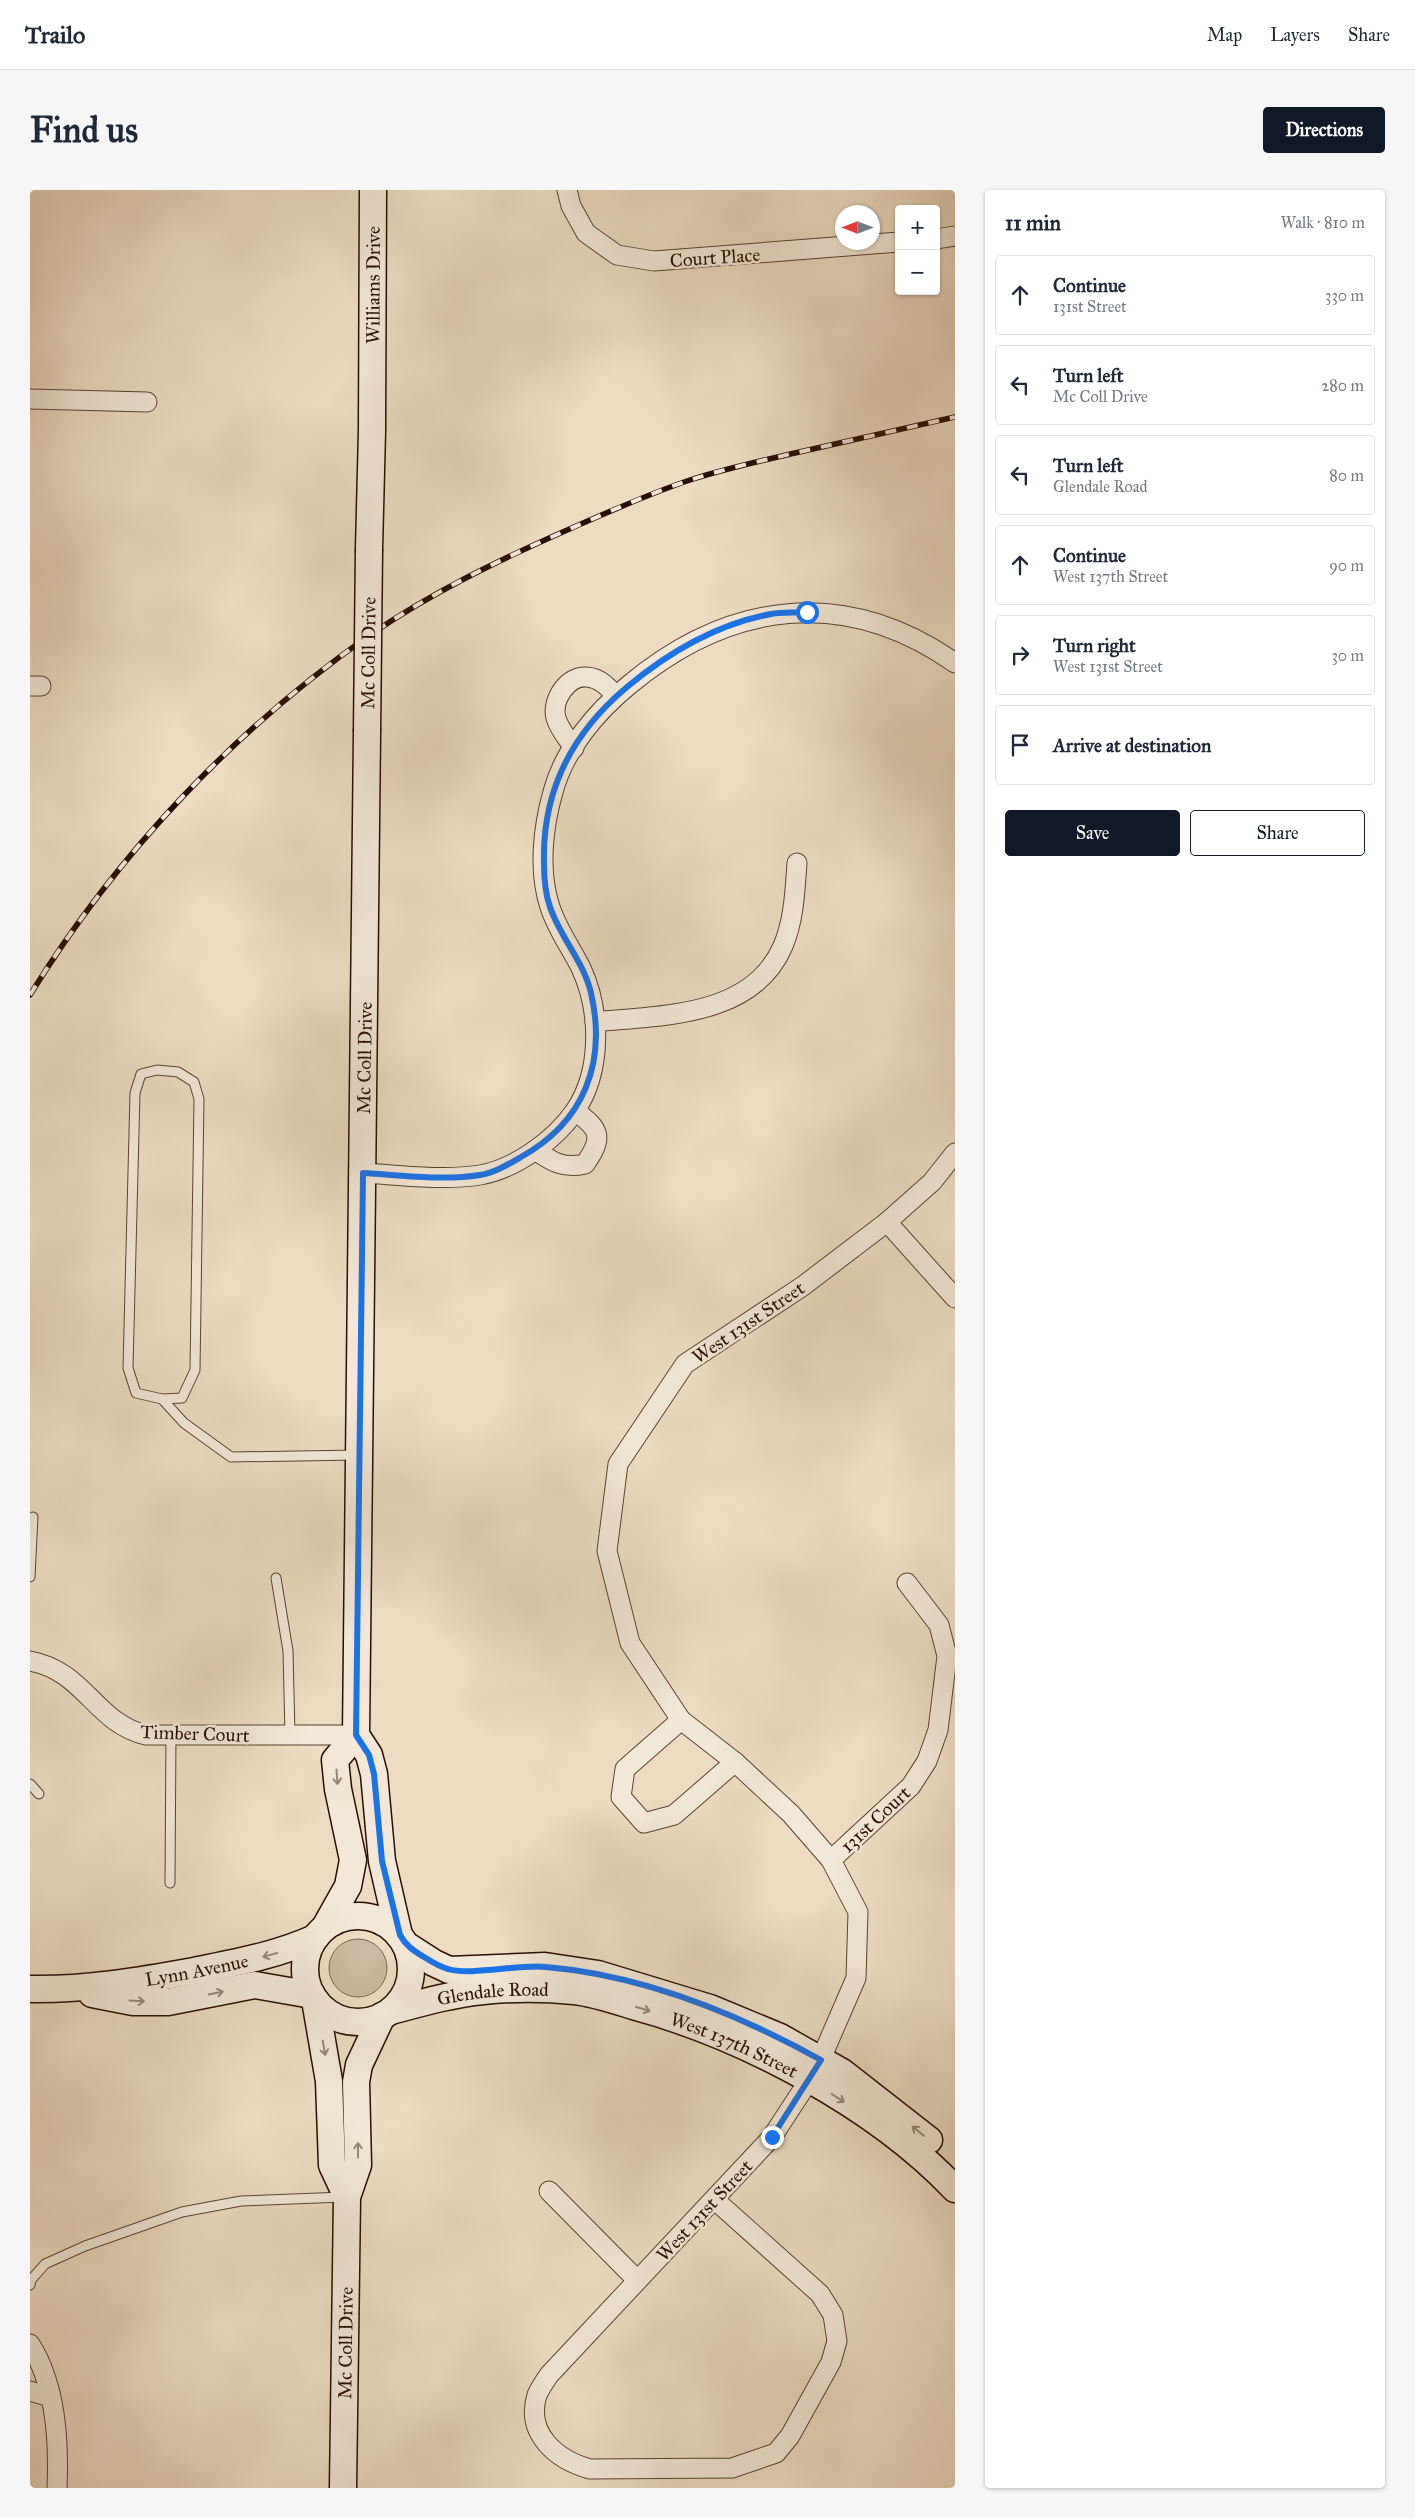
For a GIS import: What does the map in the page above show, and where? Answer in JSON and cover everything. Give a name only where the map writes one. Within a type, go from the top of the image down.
[{"type":"main road","name":"Williams Drive","points":[[372,381],[373,190]]},
{"type":"main road","name":"Mc Coll Drive","points":[[356,1735],[372,381]]},
{"type":"main road","points":[[356,1735],[369,1755],[374,1774],[382,1861],[403,1940],[410,1959],[411,1974],[401,2000],[386,2013],[368,2021],[353,2022],[332,2014],[314,1998],[306,1978],[306,1960],[348,1886],[351,1874],[353,1860],[338,1788],[336,1760],[356,1735]]},
{"type":"main road","points":[[320,1933],[336,1920],[364,1916],[377,1919],[390,1926],[403,1940]]},
{"type":"main road","name":"Lynn Avenue","points":[[72,1990],[168,1976],[264,1957],[320,1933]]},
{"type":"main road","name":"Glendale Road","points":[[403,1940],[434,1963],[449,1970],[545,1966],[597,1985]]},
{"type":"main road","name":"Lynn Avenue","points":[[30,1989],[72,1990],[134,2002],[189,1999],[255,1985],[314,1998]]},
{"type":"main road","name":"Glendale Road","points":[[386,2013],[483,1991],[575,1991],[597,1985]]},
{"type":"main road","name":"West 137th Street","points":[[597,1985],[646,2009],[815,2070],[878,2099],[955,2162]]},
{"type":"main road","name":"Mc Coll Drive","points":[[314,1998],[328,2081],[332,2164],[347,2197]]},
{"type":"main road","name":"Mc Coll Drive","points":[[343,2488],[347,2197],[358,2165],[356,2082],[358,2065],[386,2013]]},
{"type":"main road","name":"West 137th Street","points":[[815,2070],[934,2166],[955,2189]]},
{"type":"street","name":"Court Place","points":[[567,190],[571,206],[586,233],[617,255],[654,261],[895,242]]},
{"type":"street","points":[[940,238],[955,236]]},
{"type":"street","points":[[30,399],[147,402]]},
{"type":"street","points":[[363,1173],[482,1175],[510,1164],[535,1150],[557,1132],[575,1111],[587,1087],[592,1069],[596,1022],[591,991],[550,906],[544,880],[546,818],[560,769],[593,720],[616,696],[672,652],[733,625],[771,614],[807,612],[843,615],[892,628],[931,646],[955,663]]},
{"type":"street","points":[[574,748],[556,718],[555,704],[562,690],[573,681],[587,677],[604,683],[616,696]]},
{"type":"street","points":[[596,1022],[698,1011],[727,1002],[751,985],[769,969],[783,947],[792,918],[798,863]]},
{"type":"street","points":[[535,1150],[553,1163],[571,1167],[585,1164],[595,1150],[597,1133],[593,1124],[575,1111]]},
{"type":"street","name":"West 131st Street","points":[[715,2200],[820,2294],[833,2315],[837,2341],[831,2362],[790,2436],[776,2453],[732,2468],[590,2469],[573,2464],[556,2453],[542,2439],[535,2417],[538,2395],[549,2374],[715,2200],[772,2137],[815,2070],[856,1978],[858,1912],[830,1860],[791,1814],[735,1762],[681,1720],[630,1643],[607,1551],[618,1464],[685,1364],[803,1286],[887,1222],[932,1182],[955,1153]]},
{"type":"street","points":[[887,1222],[955,1298]]},
{"type":"street","name":"131st Court","points":[[830,1860],[911,1786],[927,1761],[938,1730],[947,1656],[939,1625],[907,1583]]},
{"type":"street","name":"Timber Court","points":[[30,1661],[47,1664],[66,1674],[117,1724],[130,1731],[146,1735],[356,1735]]},
{"type":"street","points":[[681,1720],[625,1770],[621,1797],[644,1823],[674,1815],[735,1762]]},
{"type":"street","points":[[549,2191],[637,2280]]},
{"type":"street","points":[[30,2344],[40,2360],[50,2397],[58,2451],[57,2488]]},
{"type":"street","points":[[30,2391],[50,2397]]},
{"type":"lane","points":[[162,1399],[182,1398],[195,1370],[199,1099],[194,1082],[178,1072],[157,1070],[141,1074],[135,1093],[128,1368],[136,1393],[162,1399],[184,1423],[230,1457],[358,1455]]},
{"type":"lane","points":[[30,1577],[33,1517]]},
{"type":"lane","points":[[276,1578],[288,1651],[290,1735]]},
{"type":"lane","points":[[170,1883],[171,1735]]},
{"type":"lane","points":[[30,1784],[39,1794]]},
{"type":"lane","points":[[30,2285],[31,2280],[45,2264],[85,2246],[182,2212],[240,2201],[347,2197]]},
{"type":"shaded area","points":[[358,1939],[369,1941],[382,1952],[387,1968],[385,1979],[374,1992],[358,1997],[347,1995],[334,1984],[329,1968],[331,1957],[342,1944]]},
{"type":"railway","points":[[30,995],[64,943],[140,844],[226,753],[320,672],[370,635],[417,605],[465,578],[514,554],[674,485],[742,465],[955,417]]},
{"type":"route","points":[[772,2137],[818,2068],[821,2060],[780,2037],[710,2008],[658,1990],[598,1974],[545,1966],[464,1971],[449,1970],[406,1945],[400,1935],[387,1888],[382,1861],[377,1825],[374,1774],[369,1755],[356,1735],[363,1173],[482,1175],[510,1164],[535,1150],[557,1132],[575,1111],[587,1087],[594,1059],[596,1022],[591,991],[550,906],[544,880],[546,818],[560,769],[593,720],[616,696],[672,652],[697,639],[733,625],[771,614],[807,612]]}]
